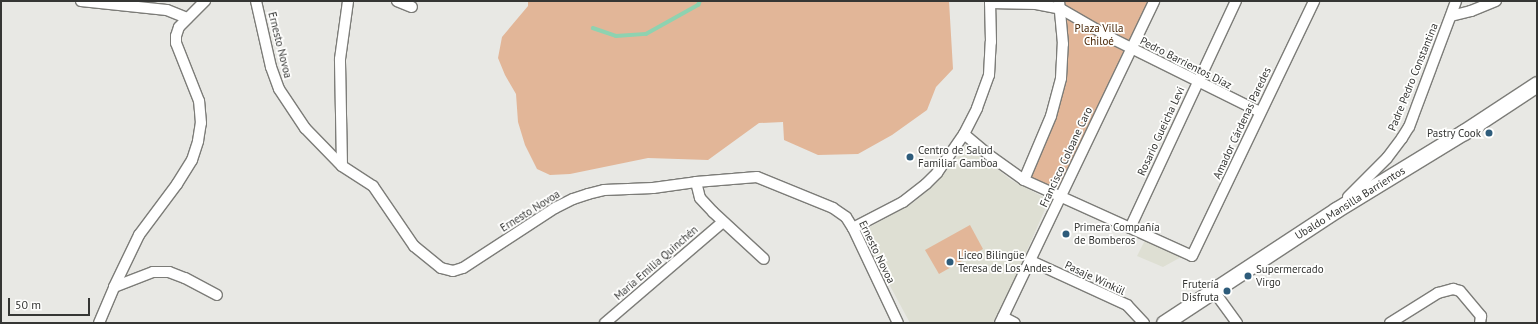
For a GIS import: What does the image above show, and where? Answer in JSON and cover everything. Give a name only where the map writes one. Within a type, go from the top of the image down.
[{"type":"street","points":[[81,1],[167,10],[187,18]]},
{"type":"street","points":[[99,323],[114,287],[139,236],[177,184],[192,160],[198,141],[201,123],[200,101],[176,43],[176,36],[179,27],[205,1]]},
{"type":"street","name":"Ernesto Novoa","points":[[256,1],[271,67],[279,89],[305,128],[342,166],[373,186],[414,246],[441,268],[453,271],[463,268],[573,199],[604,190],[652,188],[696,182],[757,177],[833,208],[846,217],[853,228],[898,323]]},
{"type":"street","points":[[342,166],[340,59],[348,1]]},
{"type":"street","points":[[397,1],[412,7]]},
{"type":"street","name":"Francisco Coloane Caro","points":[[1002,320],[1154,1]]},
{"type":"street","name":"Rosario Gueicha Levi","points":[[1130,228],[1236,1]]},
{"type":"street","name":"Amador Cárdenas Paredes","points":[[1130,228],[1192,256],[1314,1]]},
{"type":"street","name":"Padre Pedro Constantina","points":[[1336,210],[1387,158],[1409,127],[1456,1]]},
{"type":"street","points":[[1451,16],[1471,11],[1496,1]]},
{"type":"street","points":[[853,228],[902,202],[926,184],[937,173],[964,134],[977,108],[989,74],[991,42],[990,2]]},
{"type":"street","name":"Pedro Barrientos Díaz","points":[[990,2],[1060,5],[1131,48],[1260,112]]},
{"type":"street","points":[[1024,180],[1051,116],[1058,95],[1063,65],[1060,5]]},
{"type":"street","name":"Ubaldo Mansilla Barrientos","points":[[1164,323],[1336,210],[1464,132],[1537,84]]},
{"type":"street","points":[[964,134],[989,155],[1024,180],[1130,228]]},
{"type":"street","points":[[696,182],[700,198],[723,222],[764,259]]},
{"type":"street","name":"María Emilia Quinchén","points":[[605,323],[723,222]]},
{"type":"street","name":"Pasaje Winkül","points":[[1031,261],[1127,305],[1144,323]]},
{"type":"street","points":[[114,287],[153,272],[169,272],[185,278],[217,295]]},
{"type":"street","points":[[1390,323],[1438,293],[1453,289],[1460,291],[1481,316],[1482,321],[1480,323]]},
{"type":"street","points":[[1213,290],[1237,323]]},
{"type":"street","points":[[1002,320],[1015,323]]},
{"type":"shaded area","name":"Liceo Bilingüe Teresa de Los Andes","points":[[966,144],[1011,180],[1049,200],[1009,292],[993,323],[910,323],[861,232],[914,202],[937,182],[956,160]]},
{"type":"shaded area","points":[[1146,238],[1183,256],[1163,267],[1137,256]]},
{"type":"green space","points":[[528,1],[949,1],[953,69],[936,87],[927,110],[892,135],[858,154],[818,155],[784,140],[783,122],[759,123],[708,160],[648,158],[570,174],[550,175],[537,169],[525,145],[518,122],[516,94],[505,75],[498,58],[502,37],[528,6]]},
{"type":"green space","name":"Plaza Villa Chiloé","points":[[1061,1],[1152,1],[1059,194],[1026,179],[1062,88]]},
{"type":"green space","points":[[970,225],[983,249],[939,274],[925,250]]},
{"type":"waterway","points":[[593,28],[616,36],[646,34],[698,5],[700,1]]},
{"type":"place","name":"Pastry Cook","points":[[1489,133]]},
{"type":"place","name":"Centro de Salud Familiar Gamboa","points":[[910,157]]},
{"type":"place","name":"Primera Compañía de Bomberos","points":[[1066,234]]},
{"type":"place","name":"Liceo Bilingüe Teresa de Los Andes","points":[[950,262]]},
{"type":"place","name":"Supermercado Virgo","points":[[1248,276]]},
{"type":"place","name":"Frutería Disfruta","points":[[1227,291]]}]
